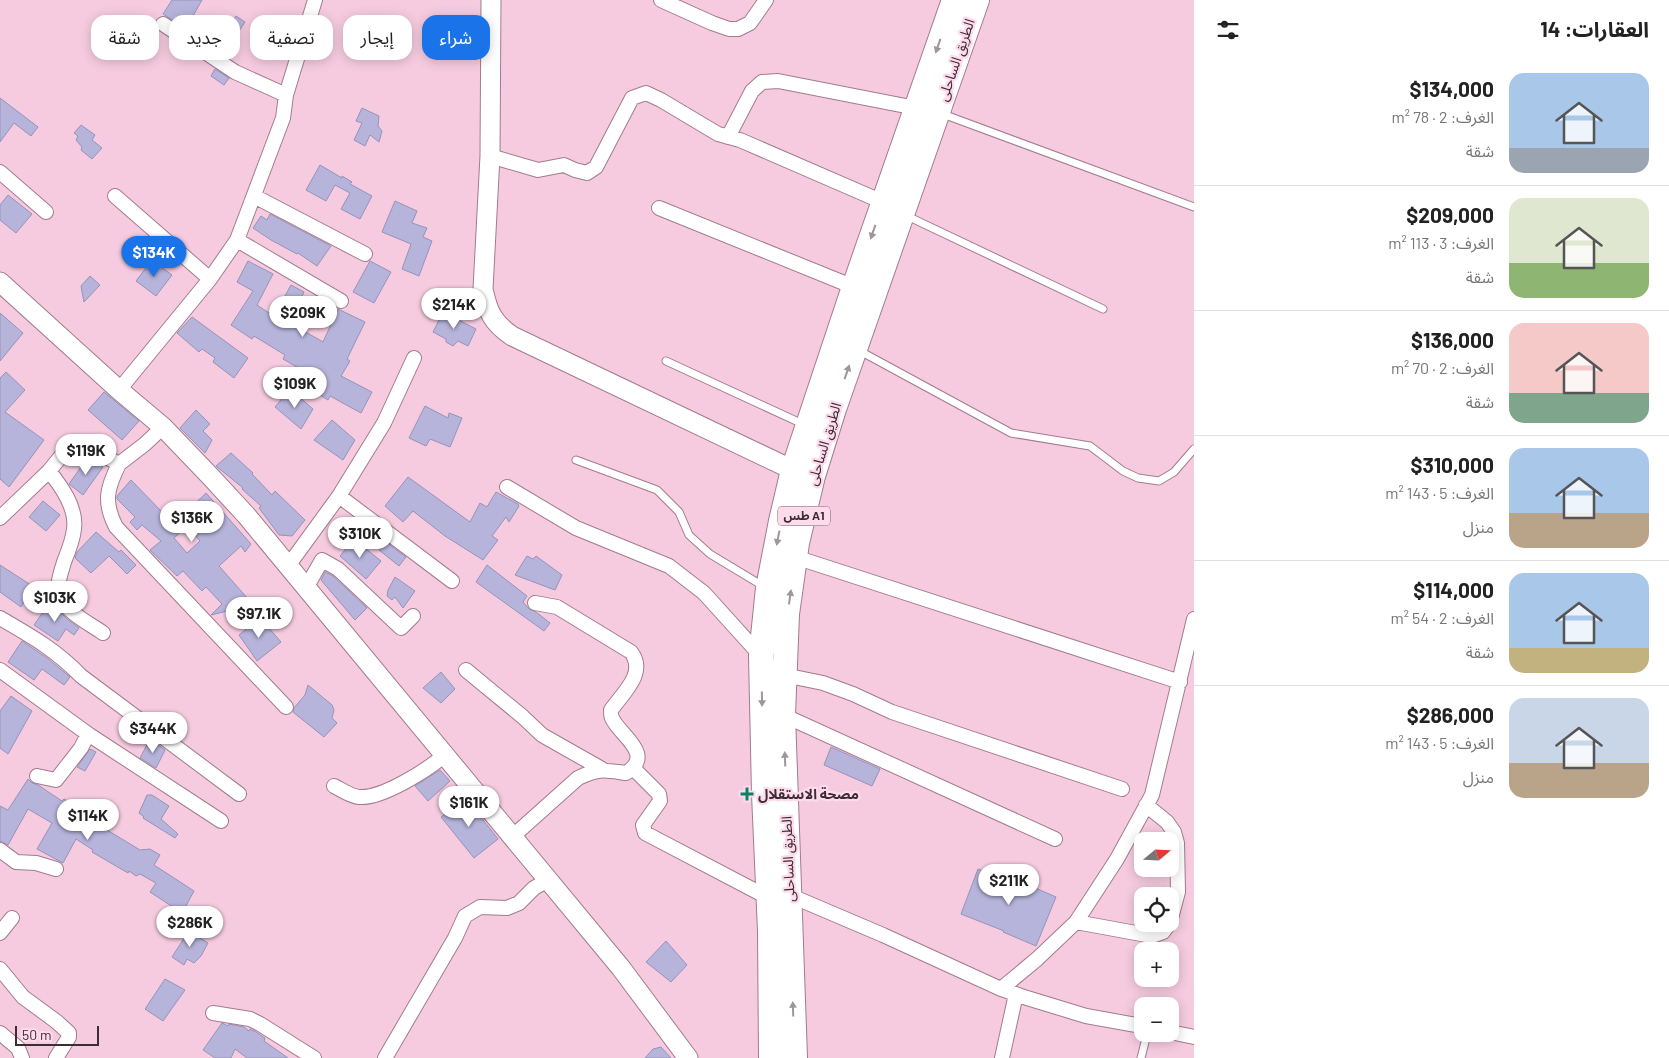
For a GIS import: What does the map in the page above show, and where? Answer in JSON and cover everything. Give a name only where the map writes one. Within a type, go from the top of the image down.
[{"type":"highway","name":"الطريق الساحلى","points":[[927,110],[954,0]]},
{"type":"highway","name":"الطريق الساحلى","points":[[770,1055],[779,897],[787,614],[795,557],[813,476],[855,349],[893,208],[927,110],[977,0]]},
{"type":"highway","name":"الطريق الساحلى","points":[[795,1058],[779,897],[764,794],[761,656],[768,588],[780,521],[807,426],[854,287],[893,208]]},
{"type":"street","points":[[119,390],[210,279],[237,240],[283,118],[286,95],[315,0]]},
{"type":"street","points":[[491,0],[490,156],[483,289],[487,307],[498,326],[512,336],[793,470]]},
{"type":"street","points":[[661,0],[729,29],[738,29],[750,23],[766,0]]},
{"type":"street","points":[[163,24],[235,72],[286,95]]},
{"type":"street","points":[[728,137],[752,91],[762,82],[778,81],[927,110]]},
{"type":"street","points":[[490,156],[538,170],[564,164],[587,173],[596,167],[632,98],[646,93],[718,134],[740,140],[893,208]]},
{"type":"street","points":[[0,172],[46,212]]},
{"type":"street","points":[[115,196],[210,279]]},
{"type":"street","points":[[254,196],[365,254]]},
{"type":"street","points":[[659,208],[854,287]]},
{"type":"street","points":[[237,240],[341,301]]},
{"type":"street","points":[[0,282],[163,428],[210,476],[288,566],[621,968],[688,1058]]},
{"type":"street","points":[[288,566],[339,496],[384,424],[414,358]]},
{"type":"street","points":[[163,428],[119,464],[110,481],[107,504],[111,516],[116,527],[286,707]]},
{"type":"street","points":[[0,518],[49,471],[67,449],[73,447],[92,449],[119,464]]},
{"type":"street","points":[[49,471],[60,485],[74,518],[74,530],[59,577],[58,589],[60,597],[73,612],[103,633]]},
{"type":"street","points":[[507,487],[576,528],[669,566],[704,593],[761,656]]},
{"type":"street","points":[[339,496],[452,581]]},
{"type":"street","points":[[795,557],[1180,682]]},
{"type":"street","points":[[306,588],[322,560],[338,568],[402,628],[413,616]]},
{"type":"street","points":[[512,837],[578,778],[591,771],[602,769],[626,772],[633,768],[637,756],[636,749],[612,719],[611,710],[636,675],[638,664],[635,657],[631,652],[557,607],[535,603]]},
{"type":"street","points":[[0,618],[49,647],[81,676],[239,794]]},
{"type":"street","points":[[1001,989],[1037,959],[1076,922],[1116,858],[1152,794],[1194,619]]},
{"type":"street","points":[[0,670],[88,734],[221,821]]},
{"type":"street","points":[[466,670],[542,735],[602,769]]},
{"type":"street","points":[[784,675],[823,683],[900,715],[1122,789]]},
{"type":"street","points":[[783,715],[1054,839]]},
{"type":"street","points":[[37,776],[56,780],[81,748],[88,734]]},
{"type":"street","points":[[334,786],[351,795],[369,796],[404,783],[445,755]]},
{"type":"street","points":[[633,768],[659,794],[660,801],[644,825],[645,833],[779,897],[883,935],[1001,989],[1086,1016],[1134,1025]]},
{"type":"street","points":[[1146,805],[1167,822],[1174,832],[1177,843],[1178,887]]},
{"type":"street","points":[[0,850],[16,862],[36,863],[56,869]]},
{"type":"street","points":[[385,1058],[455,938],[465,916],[480,907],[508,908],[520,903],[534,888],[548,880]]},
{"type":"street","points":[[0,933],[12,918]]},
{"type":"street","points":[[1076,922],[1152,936],[1163,932]]},
{"type":"street","points":[[0,969],[23,997],[70,1033],[56,1058]]},
{"type":"street","points":[[1002,1058],[1016,994]]},
{"type":"street","points":[[213,1013],[250,1020],[260,1024],[314,1058]]},
{"type":"street","points":[[0,1033],[18,1048],[22,1058]]},
{"type":"street","points":[[1179,1034],[1194,1037]]},
{"type":"lane","points":[[927,110],[1194,207]]},
{"type":"lane","points":[[893,208],[1102,309]]},
{"type":"lane","points":[[855,349],[1011,433],[1090,446],[1123,471],[1138,478],[1159,481],[1174,472],[1194,448]]},
{"type":"lane","points":[[666,361],[807,426]]},
{"type":"lane","points":[[576,460],[657,490],[679,512],[689,535],[710,554],[768,588]]},
{"type":"lane","points":[[1142,1058],[1145,1042]]},
{"type":"building","points":[[172,0],[202,0],[193,15],[169,15],[169,18],[163,14]]},
{"type":"building","points":[[240,19],[245,22],[240,30]]},
{"type":"building","points":[[215,69],[229,78],[224,85],[211,76]]},
{"type":"building","points":[[0,98],[38,127],[31,136],[14,123],[0,142]]},
{"type":"building","points":[[362,108],[379,116],[378,126],[382,131],[379,142],[370,135],[365,146],[354,140],[362,123],[356,121]]},
{"type":"building","points":[[81,125],[95,135],[92,140],[102,148],[92,159],[81,150],[82,147],[76,140],[78,136],[74,133]]},
{"type":"building","points":[[320,165],[342,178],[342,176],[352,182],[350,184],[372,196],[360,219],[341,209],[350,193],[335,185],[326,201],[306,190]]},
{"type":"building","points":[[8,195],[32,214],[16,233],[0,220],[0,205]]},
{"type":"building","points":[[395,201],[417,211],[412,223],[427,228],[423,237],[432,241],[419,276],[402,269],[411,244],[382,232]]},
{"type":"building","points":[[270,214],[331,246],[317,266],[253,228],[261,216],[267,220]]},
{"type":"building","points":[[152,260],[172,275],[156,296],[136,281]]},
{"type":"building","points":[[248,261],[273,274],[257,305],[272,315],[273,313],[275,314],[291,285],[304,292],[300,301],[308,306],[297,327],[323,342],[338,309],[365,322],[347,359],[350,361],[341,376],[372,392],[361,413],[330,396],[328,400],[315,392],[321,381],[283,359],[285,355],[254,336],[252,339],[231,325],[253,291],[237,282]]},
{"type":"building","points":[[370,261],[391,272],[374,303],[353,292]]},
{"type":"building","points":[[90,276],[100,285],[84,302],[81,286]]},
{"type":"building","points":[[443,312],[476,329],[468,346],[458,341],[453,346],[446,342],[446,339],[433,332]]},
{"type":"building","points":[[0,313],[23,333],[0,361]]},
{"type":"building","points":[[192,317],[248,358],[234,378],[213,362],[215,358],[202,349],[199,352],[177,333]]},
{"type":"building","points":[[6,372],[25,390],[5,412],[44,440],[9,487],[0,479],[0,378]]},
{"type":"building","points":[[290,389],[313,409],[301,429],[275,407]]},
{"type":"building","points":[[104,392],[139,421],[122,440],[88,410]]},
{"type":"building","points":[[425,406],[448,418],[449,413],[462,418],[450,447],[430,439],[426,446],[409,438]]},
{"type":"building","points":[[196,410],[210,424],[203,431],[212,440],[205,453],[180,428]]},
{"type":"building","points":[[332,420],[355,440],[343,460],[314,440]]},
{"type":"building","points":[[231,453],[253,473],[272,495],[275,491],[305,520],[292,536],[279,535],[259,508],[261,506],[216,466]]},
{"type":"building","points":[[88,457],[103,467],[83,495],[69,484]]},
{"type":"building","points":[[408,477],[470,522],[480,503],[487,507],[496,492],[519,506],[509,522],[506,517],[492,536],[498,540],[483,560],[445,536],[413,511],[403,522],[385,506]]},
{"type":"building","points":[[131,480],[163,513],[168,509],[178,520],[206,493],[251,544],[245,552],[241,546],[219,566],[249,600],[234,613],[231,610],[211,615],[222,604],[206,587],[202,591],[183,571],[177,576],[150,550],[161,541],[142,525],[137,530],[130,522],[135,517],[117,499],[117,496]],"holes":[[[187,526],[200,541],[187,553],[174,538]]]},
{"type":"building","points":[[43,501],[60,515],[46,531],[29,517]]},
{"type":"building","points":[[96,532],[119,552],[121,550],[136,565],[127,574],[109,556],[91,573],[75,558],[77,552]]},
{"type":"building","points":[[354,539],[381,561],[366,579],[340,556]]},
{"type":"building","points":[[386,542],[406,557],[399,566],[379,550]]},
{"type":"building","points":[[527,556],[533,559],[536,556],[562,575],[555,590],[515,575]]},
{"type":"building","points":[[0,565],[34,587],[21,607],[0,592]]},
{"type":"building","points":[[487,565],[527,596],[523,602],[529,609],[550,623],[544,631],[476,582]]},
{"type":"building","points":[[325,572],[333,576],[367,608],[355,620],[321,580]]},
{"type":"building","points":[[395,577],[415,591],[403,608],[395,597],[392,600],[387,596]]},
{"type":"building","points":[[50,602],[79,628],[74,635],[66,629],[58,641],[34,625]]},
{"type":"building","points":[[260,618],[281,642],[257,661],[239,635]]},
{"type":"building","points":[[22,641],[70,677],[64,685],[42,669],[34,680],[8,662]]},
{"type":"building","points":[[441,672],[455,689],[441,703],[423,688]]},
{"type":"building","points":[[308,685],[332,705],[334,710],[332,718],[337,723],[324,737],[293,712],[305,695]]},
{"type":"building","points":[[11,696],[32,711],[8,754],[0,748],[0,711]]},
{"type":"building","points":[[150,739],[165,750],[156,768],[140,758]]},
{"type":"building","points":[[831,747],[880,769],[872,786],[824,765]]},
{"type":"building","points":[[90,749],[96,752],[85,771],[77,767]]},
{"type":"building","points":[[440,770],[450,781],[428,801],[415,786]]},
{"type":"building","points":[[28,779],[62,801],[64,799],[97,818],[94,822],[140,850],[150,849],[160,855],[154,865],[194,891],[182,913],[150,892],[156,883],[140,874],[136,876],[129,871],[128,873],[92,852],[93,850],[76,839],[63,863],[37,849],[52,823],[28,809],[8,845],[0,841],[0,806],[8,810]]},
{"type":"building","points":[[147,795],[152,795],[169,806],[161,819],[178,834],[175,838],[143,818],[139,813]]},
{"type":"building","points":[[465,797],[498,839],[474,858],[441,817]]},
{"type":"building","points":[[978,869],[1023,886],[1024,883],[1056,897],[1036,946],[961,914]]},
{"type":"building","points":[[190,929],[200,934],[200,938],[208,943],[201,956],[194,963],[187,959],[184,965],[172,957]]},
{"type":"building","points":[[666,941],[687,965],[671,982],[646,962]]},
{"type":"building","points":[[165,979],[185,990],[163,1021],[145,1009]]},
{"type":"building","points":[[222,1023],[228,1026],[229,1024],[244,1027],[249,1031],[250,1029],[256,1032],[265,1038],[264,1041],[288,1058],[247,1058],[235,1049],[231,1058],[215,1058],[203,1050]]},
{"type":"building","points":[[661,1047],[671,1058],[645,1058],[653,1049]]},
{"type":"place","name":"مصحة الاستقلال","points":[[747,794]]}]
